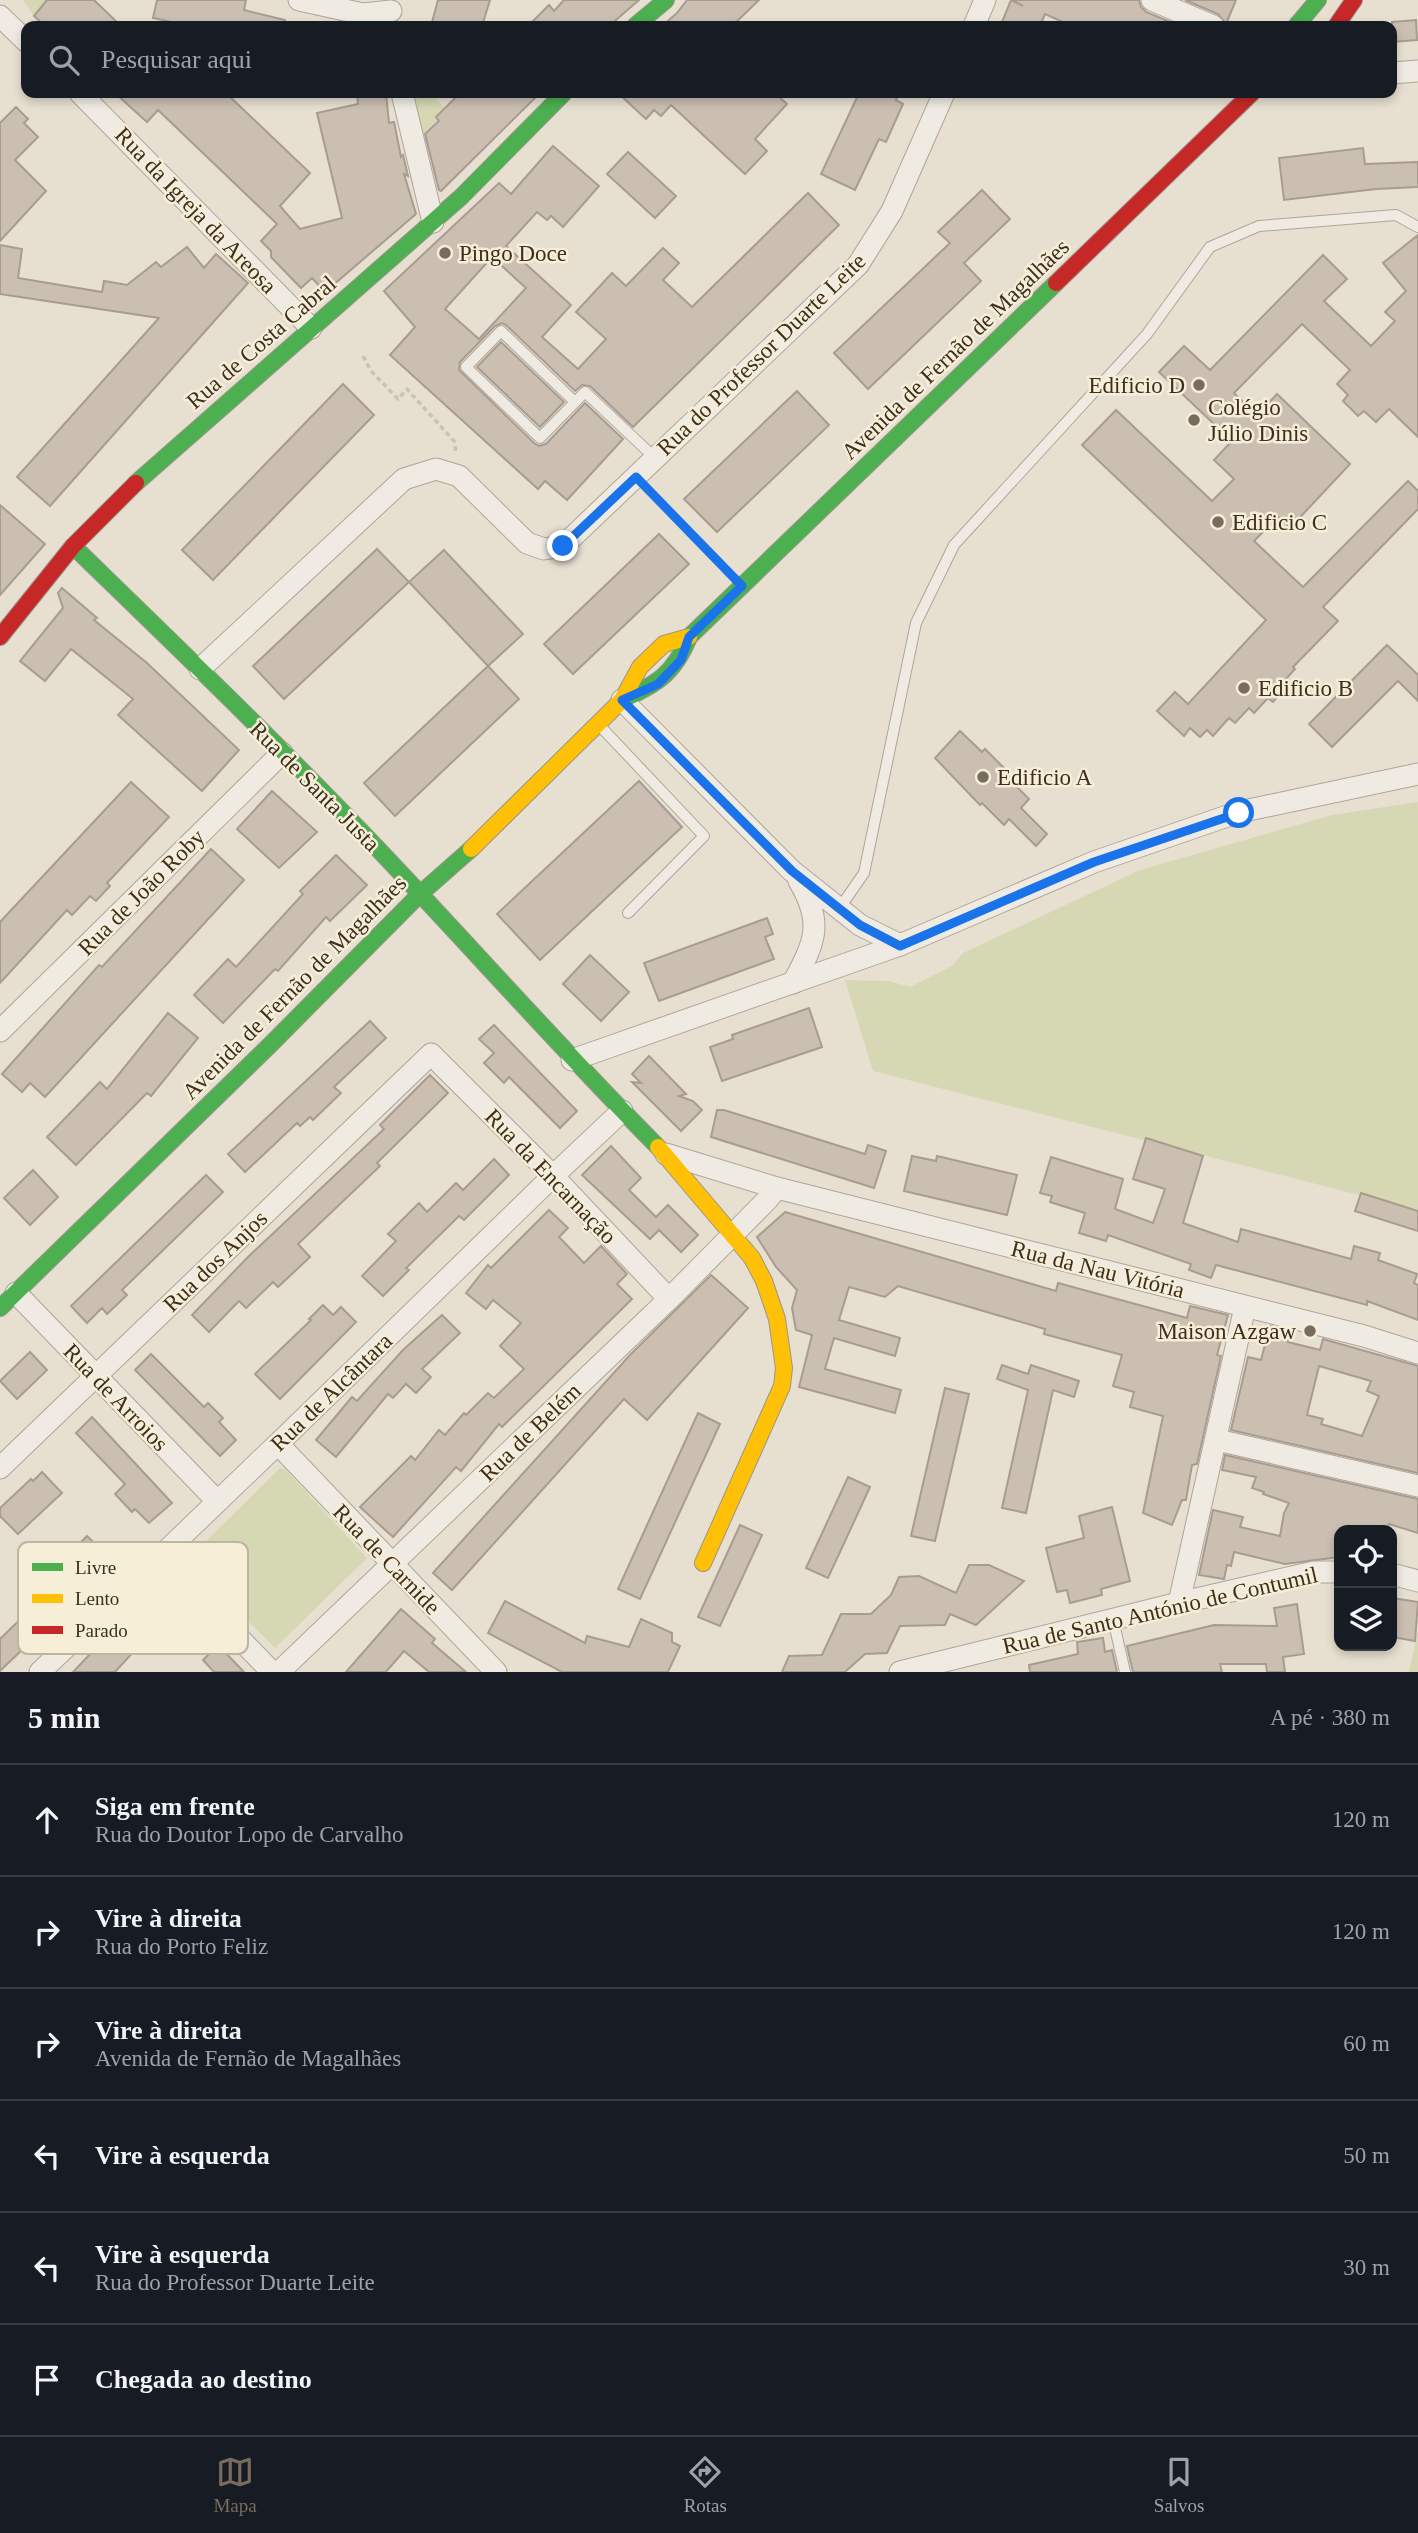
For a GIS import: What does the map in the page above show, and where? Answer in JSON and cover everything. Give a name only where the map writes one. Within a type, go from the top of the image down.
[{"type":"main road","points":[[641,21],[666,0]]},
{"type":"main road","points":[[1301,21],[1318,0]]},
{"type":"main road","points":[[1343,21],[1354,0]]},
{"type":"main road","name":"Rua de Costa Cabral","points":[[0,637],[73,546],[125,492],[461,197],[559,98]]},
{"type":"main road","name":"Avenida de Fernão de Magalhães","points":[[622,700],[658,684],[681,660],[689,637],[1247,98]]},
{"type":"main road","name":"Rua de Santa Justa","points":[[73,546],[200,669],[420,894],[572,1060],[665,1154],[752,1258],[778,1319],[784,1368],[782,1387],[703,1563]]},
{"type":"main road","name":"Avenida de Fernão de Magalhães","points":[[0,1308],[270,1045],[420,894],[466,854],[622,700],[640,667],[664,644],[689,637]]},
{"type":"street","points":[[299,0],[363,14],[392,12]]},
{"type":"street","points":[[976,21],[985,0]]},
{"type":"street","points":[[1152,0],[1201,21]]},
{"type":"street","points":[[0,16],[21,36]]},
{"type":"street","points":[[1397,73],[1418,71]]},
{"type":"street","name":"Rua da Igreja da Areosa","points":[[85,98],[312,328]]},
{"type":"street","points":[[403,98],[433,222]]},
{"type":"street","name":"Rua do Professor Duarte Leite","points":[[459,476],[527,543],[544,549],[563,546],[858,265],[892,211],[942,98]]},
{"type":"street","points":[[200,669],[404,479],[436,469],[459,476]]},
{"type":"street","points":[[622,700],[792,871],[860,925],[900,946]]},
{"type":"street","name":"Rua de João Roby","points":[[0,1031],[282,753]]},
{"type":"street","points":[[572,1060],[900,946],[1094,862],[1226,817],[1418,774]]},
{"type":"street","points":[[792,871],[810,900],[816,921],[810,952],[793,983]]},
{"type":"street","name":"Rua da Encarnação","points":[[431,1054],[669,1298]]},
{"type":"street","name":"Rua dos Anjos","points":[[0,1468],[431,1054]]},
{"type":"street","name":"Rua de Alcântara","points":[[174,1542],[622,1111]]},
{"type":"street","name":"Rua de Santa Justa","points":[[665,1154],[776,1188]]},
{"type":"street","name":"Rua de Belém","points":[[279,1672],[669,1298],[776,1188]]},
{"type":"street","name":"Rua da Nau Vitória","points":[[776,1188],[1364,1336],[1418,1353]]},
{"type":"street","name":"Rua de Arroios","points":[[16,1293],[217,1501]]},
{"type":"street","points":[[1179,1603],[1245,1307]]},
{"type":"street","points":[[1217,1440],[1418,1486]]},
{"type":"street","name":"Rua de Carnide","points":[[278,1444],[496,1672]]},
{"type":"street","name":"Rua de Santo António de Contumil","points":[[900,1672],[1179,1603],[1314,1572],[1334,1572]]},
{"type":"street","points":[[1397,1575],[1418,1581]]},
{"type":"street","points":[[248,1647],[272,1672]]},
{"type":"street","name":"Rua de Alcântara","points":[[40,1672],[58,1654]]},
{"type":"lane","points":[[839,909],[864,873],[916,623],[954,545],[1147,334],[1210,247],[1259,226],[1396,215],[1418,227]]},
{"type":"lane","points":[[575,402],[501,331],[466,367],[540,438],[575,402],[585,391],[655,458]]},
{"type":"lane","points":[[598,724],[704,836],[628,913]]},
{"type":"lane","points":[[1114,1619],[1125,1672]]},
{"type":"path","points":[[363,356],[371,371],[398,399],[407,390],[454,441],[459,476]]},
{"type":"path","points":[[636,477],[742,586]]},
{"type":"green space","points":[[23,0],[47,0],[34,16]]},
{"type":"green space","points":[[413,98],[435,98],[445,108],[436,117],[439,121],[418,139]]},
{"type":"green space","points":[[1418,802],[1418,1210],[873,1071],[845,980],[889,981],[910,987],[952,966],[963,953],[1140,870],[1332,815]]},
{"type":"green space","points":[[280,1468],[285,1469],[367,1558],[275,1648],[248,1621],[248,1542],[205,1542]]},
{"type":"green space","points":[[1418,1631],[1418,1672],[1409,1672]]},
{"type":"building","points":[[47,0],[94,0],[116,21],[40,21],[34,16]]},
{"type":"building","points":[[157,0],[246,0],[244,10],[285,21],[167,21],[153,18]]},
{"type":"building","points":[[438,0],[490,0],[484,21],[432,21]]},
{"type":"building","points":[[564,0],[639,0],[615,21],[533,21],[549,5],[554,11]]},
{"type":"building","points":[[687,0],[759,0],[737,21],[668,21]]},
{"type":"building","points":[[1011,0],[1023,6],[1013,0],[1139,0],[1146,12],[1168,21],[1061,21],[1045,14],[1042,21],[1002,21]]},
{"type":"building","points":[[1185,0],[1236,0],[1227,21],[1224,21],[1218,14]]},
{"type":"building","points":[[1416,20],[1417,40],[1397,42],[1397,22]]},
{"type":"building","points":[[121,98],[231,98],[310,173],[280,206],[300,229],[342,218],[317,113],[358,104],[357,98],[386,98],[389,123],[394,122],[408,176],[404,174],[416,214],[325,292],[312,278],[301,288],[271,257],[271,251],[261,241],[277,224],[158,110],[147,122]]},
{"type":"building","points":[[455,98],[535,98],[441,191],[425,134],[439,121],[436,117]]},
{"type":"building","points":[[623,98],[780,98],[787,104],[755,139],[767,151],[745,174],[671,105],[661,116],[654,110],[646,119]]},
{"type":"building","points":[[857,98],[897,98],[903,104],[886,142],[879,139],[855,190],[821,174]]},
{"type":"building","points":[[16,107],[28,119],[24,123],[38,137],[15,160],[46,191],[0,241],[0,123]]},
{"type":"building","points":[[553,146],[599,186],[563,227],[551,216],[547,220],[537,212],[506,246],[571,305],[542,337],[578,369],[606,339],[576,312],[612,273],[626,286],[663,248],[679,263],[663,280],[692,307],[808,193],[839,225],[633,427],[590,386],[582,385],[575,391],[506,325],[502,323],[495,326],[460,362],[459,370],[535,444],[546,444],[585,403],[623,439],[567,500],[545,481],[538,489],[390,355],[415,327],[384,291],[499,183],[511,194]],"holes":[[[492,257],[526,288],[479,339],[445,309]]]},
{"type":"building","points":[[1363,148],[1365,164],[1418,162],[1418,187],[1284,200],[1279,158]]},
{"type":"building","points":[[628,152],[676,196],[655,218],[607,174]]},
{"type":"building","points":[[982,190],[1010,219],[964,263],[981,281],[868,389],[834,353],[950,243],[938,232]]},
{"type":"building","points":[[1418,235],[1418,437],[1389,409],[1376,422],[1364,411],[1358,416],[1343,401],[1348,395],[1337,384],[1350,370],[1302,324],[1234,393],[1257,415],[1277,394],[1350,464],[1290,528],[1278,517],[1254,541],[1303,587],[1408,481],[1418,491],[1418,509],[1323,607],[1338,621],[1293,667],[1295,669],[1285,680],[1289,684],[1273,702],[1268,698],[1254,713],[1249,708],[1235,723],[1229,718],[1213,736],[1207,730],[1200,737],[1190,728],[1184,736],[1157,711],[1175,692],[1188,704],[1266,620],[1082,445],[1116,410],[1212,501],[1234,479],[1214,460],[1232,441],[1159,372],[1184,346],[1210,370],[1323,255],[1347,279],[1324,301],[1371,346],[1395,321],[1385,312],[1406,291],[1383,263]]},
{"type":"building","points":[[0,245],[22,249],[18,278],[102,292],[104,281],[127,285],[156,262],[161,267],[187,247],[204,268],[216,254],[248,283],[50,506],[17,477],[159,318],[0,294]]},
{"type":"building","points":[[501,342],[564,402],[540,427],[477,367]]},
{"type":"building","points":[[343,384],[374,415],[213,580],[182,550]]},
{"type":"building","points":[[797,391],[829,425],[717,532],[684,499]]},
{"type":"building","points":[[0,505],[45,544],[0,595]]},
{"type":"building","points":[[659,534],[689,564],[573,674],[544,644]]},
{"type":"building","points":[[377,549],[409,582],[284,699],[253,666]]},
{"type":"building","points":[[444,550],[523,634],[488,666],[409,582]]},
{"type":"building","points":[[62,588],[239,750],[202,791],[118,715],[133,699],[71,649],[45,681],[20,661],[63,608],[58,593]]},
{"type":"building","points":[[1387,645],[1418,675],[1418,701],[1398,681],[1332,747],[1309,724]]},
{"type":"building","points":[[488,666],[519,699],[395,816],[364,783]]},
{"type":"building","name":"Edificio A","points":[[960,731],[982,752],[985,749],[1012,776],[1009,779],[1029,799],[1021,808],[1047,834],[1036,846],[1009,819],[1004,825],[982,803],[980,805],[935,758]]},
{"type":"building","points":[[639,781],[682,827],[540,960],[497,914]]},
{"type":"building","points":[[131,782],[169,817],[107,883],[110,886],[96,901],[90,896],[72,915],[67,910],[0,983],[0,922]]},
{"type":"building","points":[[272,791],[317,832],[279,868],[237,829]]},
{"type":"building","points":[[211,849],[244,880],[45,1097],[30,1083],[22,1092],[2,1074],[99,965],[102,967]]},
{"type":"building","points":[[336,855],[367,885],[330,921],[326,917],[278,971],[275,969],[223,1023],[194,995],[228,959],[236,967],[303,894],[300,891]]},
{"type":"building","points":[[767,918],[773,934],[765,937],[774,959],[659,1001],[644,963]]},
{"type":"building","points":[[590,955],[629,992],[601,1021],[563,984]]},
{"type":"building","points":[[809,1008],[822,1047],[722,1081],[710,1047],[733,1039],[732,1035]]},
{"type":"building","points":[[168,1013],[198,1038],[151,1096],[147,1093],[76,1165],[47,1137],[100,1082],[107,1089]]},
{"type":"building","points":[[370,1021],[386,1038],[334,1087],[341,1093],[313,1120],[310,1117],[300,1126],[297,1123],[245,1172],[228,1154]]},
{"type":"building","points":[[494,1025],[577,1111],[560,1128],[509,1077],[504,1083],[484,1063],[494,1053],[479,1039]]},
{"type":"building","points":[[649,1056],[686,1094],[679,1096],[693,1101],[702,1110],[681,1131],[632,1082],[641,1083],[632,1074]]},
{"type":"building","points":[[430,1075],[448,1093],[377,1163],[380,1166],[298,1244],[310,1257],[278,1287],[273,1282],[246,1308],[239,1301],[209,1332],[192,1315],[249,1256],[384,1129],[380,1125]]},
{"type":"building","points":[[717,1110],[865,1154],[868,1145],[886,1151],[874,1188],[711,1137]]},
{"type":"building","points":[[1146,1138],[1203,1156],[1183,1223],[1238,1242],[1241,1229],[1351,1259],[1354,1246],[1380,1253],[1378,1260],[1417,1274],[1414,1283],[1418,1285],[1418,1320],[1367,1301],[1367,1305],[1216,1265],[1211,1278],[1189,1270],[1191,1264],[1108,1235],[1106,1241],[1079,1233],[1085,1213],[1050,1202],[1052,1196],[1040,1193],[1051,1157],[1123,1179],[1115,1209],[1153,1223],[1165,1189],[1133,1179]]},
{"type":"building","points":[[611,1146],[641,1178],[629,1190],[656,1217],[668,1205],[698,1235],[681,1252],[659,1230],[650,1239],[582,1175]]},
{"type":"building","points":[[912,1156],[936,1161],[937,1156],[1017,1175],[1007,1215],[904,1191]]},
{"type":"building","points":[[494,1159],[509,1175],[464,1220],[459,1216],[406,1268],[409,1270],[383,1296],[362,1276],[396,1241],[388,1234],[419,1203],[427,1212],[456,1183],[463,1190]]},
{"type":"building","points":[[33,1170],[58,1197],[30,1225],[4,1198]]},
{"type":"building","points":[[206,1175],[223,1192],[122,1290],[127,1295],[107,1314],[102,1308],[87,1323],[71,1306]]},
{"type":"building","points":[[1361,1193],[1418,1211],[1418,1231],[1355,1211]]},
{"type":"building","points":[[549,1210],[568,1228],[559,1237],[584,1263],[601,1246],[627,1274],[617,1284],[632,1299],[502,1427],[499,1424],[461,1471],[456,1467],[393,1537],[360,1507],[411,1456],[415,1460],[439,1430],[445,1435],[464,1413],[466,1415],[488,1393],[494,1398],[524,1369],[500,1346],[521,1323],[493,1300],[486,1309],[466,1293],[488,1265],[491,1268]]},
{"type":"building","points":[[785,1212],[1056,1291],[1058,1283],[1187,1318],[1190,1306],[1228,1315],[1217,1355],[1221,1356],[1197,1464],[1192,1465],[1186,1500],[1182,1500],[1172,1525],[1143,1513],[1163,1416],[1130,1407],[1134,1392],[1113,1386],[1122,1355],[1044,1334],[1045,1329],[898,1286],[885,1297],[849,1287],[839,1320],[900,1338],[895,1356],[834,1338],[825,1369],[901,1390],[895,1413],[799,1387],[812,1335],[796,1330],[792,1308],[797,1290],[776,1267],[757,1237]]},
{"type":"building","points":[[711,1275],[748,1308],[647,1420],[624,1399],[452,1590],[433,1573],[630,1355]]},
{"type":"building","points":[[323,1305],[333,1315],[341,1307],[356,1322],[280,1399],[255,1374]]},
{"type":"building","points":[[442,1315],[460,1333],[422,1369],[431,1377],[416,1393],[406,1384],[393,1398],[388,1394],[336,1457],[316,1440],[352,1397],[357,1401],[403,1350]]},
{"type":"building","points":[[1270,1326],[1291,1331],[1288,1342],[1320,1350],[1323,1339],[1418,1366],[1418,1473],[1231,1430],[1248,1357],[1261,1360]],"holes":[[[1319,1366],[1371,1381],[1367,1391],[1379,1396],[1362,1436],[1321,1424],[1323,1419],[1307,1415]]]},
{"type":"building","points":[[30,1352],[47,1370],[17,1399],[0,1381]]},
{"type":"building","points":[[151,1354],[204,1407],[208,1403],[223,1418],[219,1422],[236,1440],[220,1456],[135,1370]]},
{"type":"building","points":[[1002,1365],[1028,1374],[1031,1365],[1079,1381],[1074,1397],[1053,1390],[1026,1513],[1002,1508],[1028,1390],[997,1379]]},
{"type":"building","points":[[945,1388],[969,1394],[935,1541],[911,1536]]},
{"type":"building","points":[[698,1413],[720,1424],[640,1599],[618,1589]]},
{"type":"building","points":[[92,1417],[172,1503],[149,1523],[135,1509],[132,1512],[115,1494],[125,1484],[76,1433]]},
{"type":"building","points":[[1225,1455],[1418,1499],[1418,1533],[1389,1524],[1334,1525],[1334,1558],[1285,1564],[1234,1552],[1224,1579],[1199,1575],[1213,1510],[1243,1517],[1240,1527],[1280,1536],[1284,1513],[1289,1503],[1252,1488],[1256,1477],[1222,1470]]},
{"type":"building","points":[[42,1472],[62,1493],[18,1534],[0,1516],[0,1508]]},
{"type":"building","points":[[848,1477],[870,1487],[828,1578],[806,1568]]},
{"type":"building","points":[[1112,1507],[1130,1581],[1101,1589],[1102,1595],[1070,1603],[1067,1590],[1057,1592],[1046,1548],[1084,1538],[1079,1516]]},
{"type":"building","points":[[740,1525],[762,1535],[720,1626],[698,1617]]},
{"type":"building","points":[[87,1536],[93,1542],[81,1542]]},
{"type":"building","points":[[969,1565],[989,1565],[1024,1581],[976,1625],[950,1614],[945,1625],[900,1626],[887,1653],[865,1654],[845,1672],[782,1672],[789,1656],[822,1655],[841,1614],[871,1614],[891,1595],[899,1577],[919,1576],[956,1593]]},
{"type":"building","points":[[1397,1599],[1418,1602],[1415,1641],[1397,1638]]},
{"type":"building","points":[[505,1601],[585,1643],[587,1636],[629,1647],[641,1619],[672,1633],[672,1642],[680,1646],[668,1672],[562,1672],[488,1633]]},
{"type":"building","points":[[1297,1604],[1304,1654],[1283,1657],[1285,1672],[1267,1672],[1266,1664],[1220,1664],[1222,1672],[1133,1672],[1127,1646],[1214,1625],[1277,1626],[1274,1608]]},
{"type":"building","points":[[401,1609],[435,1639],[432,1643],[466,1672],[429,1672],[404,1651],[386,1672],[346,1672]]},
{"type":"building","points":[[18,1622],[18,1654],[0,1671],[0,1639]]},
{"type":"building","points":[[1103,1638],[1105,1652],[1112,1650],[1117,1672],[1030,1672],[1029,1665],[1078,1654],[1077,1642]]},
{"type":"building","points":[[90,1654],[131,1654],[115,1672],[73,1672]]},
{"type":"building","points":[[209,1654],[227,1654],[244,1672],[214,1672],[203,1660]]},
{"type":"traffic: fast","points":[[641,21],[666,0]]},
{"type":"traffic: fast","points":[[1300,21],[1318,0]]},
{"type":"traffic: fast","points":[[136,483],[461,197],[559,98]]},
{"type":"traffic: fast","points":[[622,700],[645,689],[663,676],[677,660],[689,637],[1056,283]]},
{"type":"traffic: fast","points":[[73,546],[341,810],[658,1147]]},
{"type":"traffic: fast","points":[[0,1308],[270,1045],[420,894],[471,849]]},
{"type":"traffic: slow","points":[[471,849],[622,700],[640,667],[664,644],[689,637]]},
{"type":"traffic: slow","points":[[658,1147],[752,1258],[764,1281],[777,1319],[784,1368],[782,1386],[703,1563]]},
{"type":"traffic: jam","points":[[1339,21],[1354,0]]},
{"type":"traffic: jam","points":[[1056,283],[1247,98]]},
{"type":"traffic: jam","points":[[0,637],[73,546],[136,483]]},
{"type":"place","name":"Pingo Doce","points":[[445,253]]},
{"type":"place","name":"Edificio D","points":[[1199,385]]},
{"type":"place","name":"Colégio Júlio Dinis","points":[[1194,420]]},
{"type":"place","name":"Edificio C","points":[[1218,522]]},
{"type":"place","name":"Edificio B","points":[[1244,688]]},
{"type":"place","name":"Edificio A","points":[[983,777]]},
{"type":"place","name":"Maison Azgaw","points":[[1310,1331]]},
{"type":"route","points":[[563,546],[636,477],[742,586],[689,637],[681,660],[658,684],[622,700],[792,871],[860,925],[900,946],[949,922],[1094,862],[1239,813]]}]
